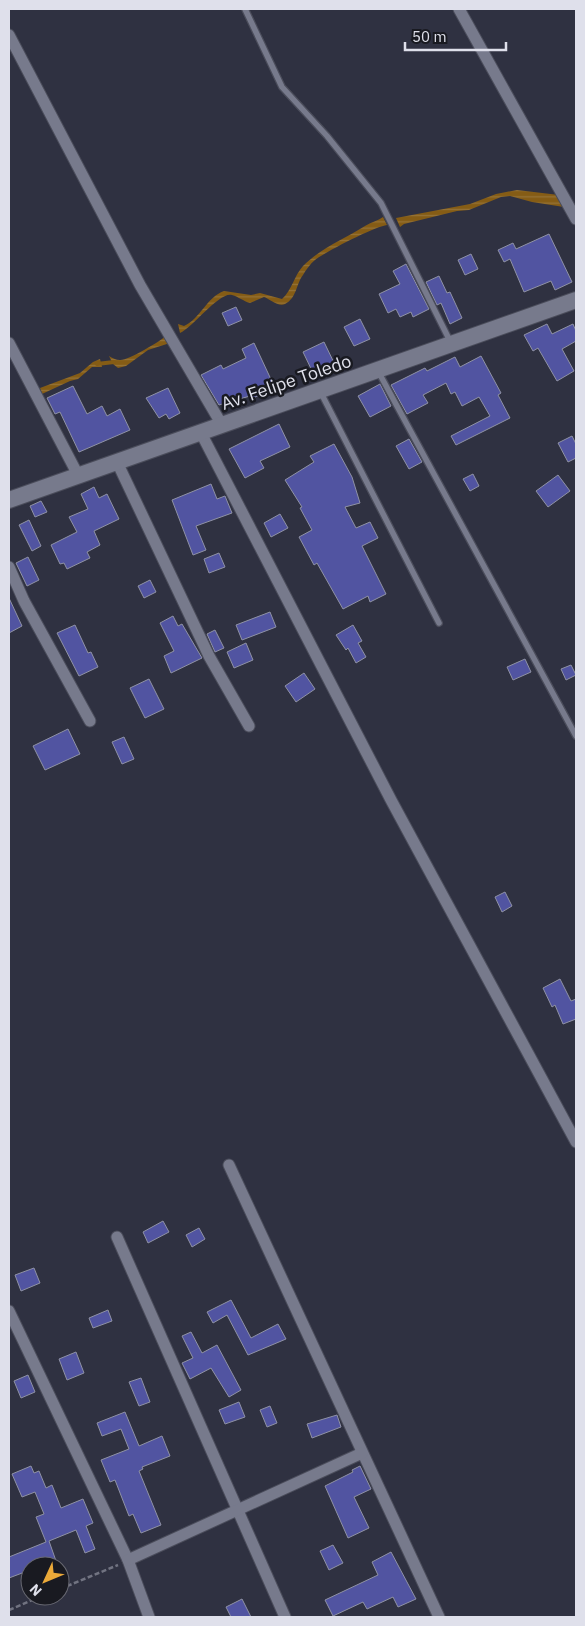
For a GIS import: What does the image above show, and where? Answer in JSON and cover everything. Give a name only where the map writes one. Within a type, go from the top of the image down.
[{"type":"main road","name":"Av. Felipe Toledo","points":[[9,500],[452,345],[575,304]]},
{"type":"street","points":[[459,9],[576,219]]},
{"type":"street","points":[[9,35],[140,285],[222,425]]},
{"type":"street","points":[[9,343],[78,475]]},
{"type":"street","points":[[201,433],[392,800],[576,1142]]},
{"type":"street","points":[[117,462],[209,656],[249,726]]},
{"type":"street","points":[[9,567],[24,601],[90,721]]},
{"type":"street","points":[[229,1165],[439,1617]]},
{"type":"street","points":[[117,1237],[285,1617]]},
{"type":"street","points":[[9,1311],[128,1560],[149,1617]]},
{"type":"street","points":[[128,1560],[362,1453]]},
{"type":"lane","points":[[245,9],[282,87],[327,136],[381,203],[452,345]]},
{"type":"lane","points":[[378,371],[576,736]]},
{"type":"lane","points":[[320,391],[439,623]]},
{"type":"path","points":[[70,1584],[128,1560]]},
{"type":"shaded area","points":[[517,190],[559,195],[564,207],[510,196],[501,197],[469,210],[457,211],[404,224],[400,227],[396,218],[470,204],[496,194]]},
{"type":"shaded area","points":[[383,217],[387,225],[381,226],[329,251],[313,262],[301,279],[292,298],[285,304],[277,304],[264,297],[250,303],[232,295],[227,295],[180,333],[178,324],[184,326],[190,323],[213,298],[224,291],[251,295],[260,293],[282,299],[303,266],[317,254]]},
{"type":"shaded area","points":[[167,335],[170,343],[148,350],[126,366],[118,368],[113,364],[109,356],[117,360],[124,359],[144,350]]},
{"type":"shaded area","points":[[100,359],[102,367],[92,367],[78,379],[42,394],[40,388],[80,373],[93,362]]},
{"type":"building","points":[[549,234],[572,282],[555,290],[551,281],[524,292],[510,259],[504,262],[498,250],[513,243],[516,249]]},
{"type":"building","points":[[471,254],[478,269],[465,275],[458,260]]},
{"type":"building","points":[[406,264],[429,309],[413,317],[411,312],[400,317],[396,309],[388,313],[379,294],[400,284],[393,271]]},
{"type":"building","points":[[439,276],[447,293],[450,292],[462,318],[450,324],[441,303],[437,305],[426,282]]},
{"type":"building","points":[[236,307],[242,320],[228,326],[222,313]]},
{"type":"building","points":[[360,319],[370,339],[354,346],[344,327]]},
{"type":"building","points":[[547,324],[552,334],[573,324],[576,331],[576,341],[562,349],[574,371],[557,381],[538,348],[533,351],[524,335]]},
{"type":"building","points":[[324,342],[337,369],[316,379],[303,352]]},
{"type":"building","points":[[254,343],[275,388],[251,399],[250,396],[219,405],[201,375],[221,365],[223,369],[246,358],[242,349]]},
{"type":"building","points":[[481,356],[501,393],[498,395],[510,418],[456,445],[451,436],[490,416],[479,397],[462,406],[455,392],[451,394],[446,383],[423,395],[428,403],[407,414],[391,385],[425,368],[427,371],[455,357],[460,367]]},
{"type":"building","points":[[380,384],[391,406],[370,417],[358,396]]},
{"type":"building","points":[[73,386],[87,414],[102,406],[107,416],[120,409],[130,430],[79,452],[60,412],[55,414],[47,398]]},
{"type":"building","points":[[168,388],[180,413],[169,419],[166,414],[159,418],[146,398]]},
{"type":"building","points":[[279,424],[290,447],[260,461],[264,468],[245,478],[229,449]]},
{"type":"building","points":[[572,436],[576,444],[576,458],[568,462],[558,443]]},
{"type":"building","points":[[409,439],[422,462],[409,469],[396,446]]},
{"type":"building","points":[[334,444],[352,477],[360,503],[345,507],[356,528],[370,522],[378,538],[362,546],[386,594],[370,602],[368,596],[343,609],[317,563],[314,565],[299,537],[312,530],[300,508],[302,507],[285,480],[314,462],[310,456]]},
{"type":"building","points":[[473,474],[479,486],[470,491],[463,479]]},
{"type":"building","points":[[558,475],[570,491],[548,507],[536,491]]},
{"type":"building","points":[[211,484],[217,499],[225,496],[232,513],[196,526],[206,550],[193,555],[172,500]]},
{"type":"building","points":[[94,487],[99,498],[107,494],[119,519],[94,531],[100,545],[87,552],[90,558],[67,569],[64,563],[60,564],[51,545],[77,532],[69,517],[88,509],[81,494]]},
{"type":"building","points":[[41,501],[47,512],[35,517],[30,506]]},
{"type":"building","points":[[280,514],[288,528],[271,537],[264,523]]},
{"type":"building","points":[[29,520],[41,546],[32,551],[19,525]]},
{"type":"building","points":[[219,553],[225,567],[209,573],[204,559]]},
{"type":"building","points":[[28,557],[39,580],[27,586],[16,563]]},
{"type":"building","points":[[150,580],[156,592],[144,598],[138,586]]},
{"type":"building","points":[[9,598],[22,626],[9,633]]},
{"type":"building","points":[[270,612],[276,627],[242,640],[236,625]]},
{"type":"building","points":[[173,616],[178,626],[182,624],[202,658],[171,673],[164,656],[174,651],[160,623]]},
{"type":"building","points":[[75,625],[88,653],[91,652],[98,667],[79,676],[57,633]]},
{"type":"building","points":[[353,625],[362,641],[358,643],[366,657],[356,663],[348,648],[346,650],[336,635]]},
{"type":"building","points":[[215,630],[224,648],[215,652],[207,634]]},
{"type":"building","points":[[246,643],[253,660],[234,668],[227,652]]},
{"type":"building","points":[[525,659],[531,672],[513,680],[507,667]]},
{"type":"building","points":[[571,665],[576,675],[566,680],[561,669]]},
{"type":"building","points":[[304,673],[315,689],[296,702],[285,686]]},
{"type":"building","points":[[149,679],[164,709],[145,718],[130,688]]},
{"type":"building","points":[[68,729],[80,754],[45,770],[33,746]]},
{"type":"building","points":[[124,737],[134,759],[122,764],[112,742]]},
{"type":"building","points":[[505,892],[512,906],[502,912],[495,897]]},
{"type":"building","points":[[560,979],[571,1001],[576,999],[576,1019],[563,1024],[555,1005],[552,1007],[543,988]]},
{"type":"building","points":[[163,1221],[169,1232],[148,1243],[143,1232]]},
{"type":"building","points":[[199,1228],[205,1239],[192,1247],[186,1235]]},
{"type":"building","points":[[34,1268],[40,1283],[21,1291],[15,1275]]},
{"type":"building","points":[[231,1300],[251,1338],[278,1324],[286,1339],[248,1355],[227,1315],[213,1323],[207,1312]]},
{"type":"building","points":[[108,1310],[112,1321],[93,1328],[89,1318]]},
{"type":"building","points":[[191,1332],[202,1353],[217,1345],[241,1390],[229,1397],[211,1368],[190,1379],[182,1363],[193,1358],[182,1336]]},
{"type":"building","points":[[76,1352],[84,1373],[67,1380],[59,1359]]},
{"type":"building","points":[[28,1375],[35,1392],[21,1398],[14,1381]]},
{"type":"building","points":[[141,1378],[150,1402],[139,1406],[129,1382]]},
{"type":"building","points":[[239,1402],[245,1417],[225,1424],[219,1410]]},
{"type":"building","points":[[270,1406],[277,1423],[267,1427],[260,1410]]},
{"type":"building","points":[[125,1412],[139,1446],[162,1436],[170,1456],[142,1467],[143,1469],[139,1471],[161,1525],[141,1533],[133,1514],[129,1516],[115,1480],[110,1482],[101,1460],[129,1449],[121,1429],[102,1436],[97,1423]]},
{"type":"building","points":[[337,1415],[341,1427],[312,1438],[307,1424]]},
{"type":"building","points":[[31,1466],[34,1473],[39,1471],[46,1488],[52,1485],[61,1508],[83,1499],[93,1523],[86,1526],[95,1549],[85,1553],[76,1530],[49,1541],[54,1556],[20,1556],[20,1574],[9,1578],[9,1557],[46,1542],[36,1517],[44,1514],[35,1492],[22,1497],[12,1474]]},
{"type":"building","points":[[360,1466],[371,1489],[354,1497],[369,1528],[348,1538],[325,1486],[353,1472],[352,1470]]},
{"type":"building","points":[[333,1545],[343,1563],[329,1570],[320,1551]]},
{"type":"building","points":[[391,1552],[416,1599],[398,1607],[393,1597],[367,1609],[363,1602],[333,1616],[325,1600],[378,1575],[372,1562]]},
{"type":"building","points":[[242,1599],[251,1617],[231,1617],[226,1607]]},
{"type":"waterway","points":[[97,364],[114,362]]}]
